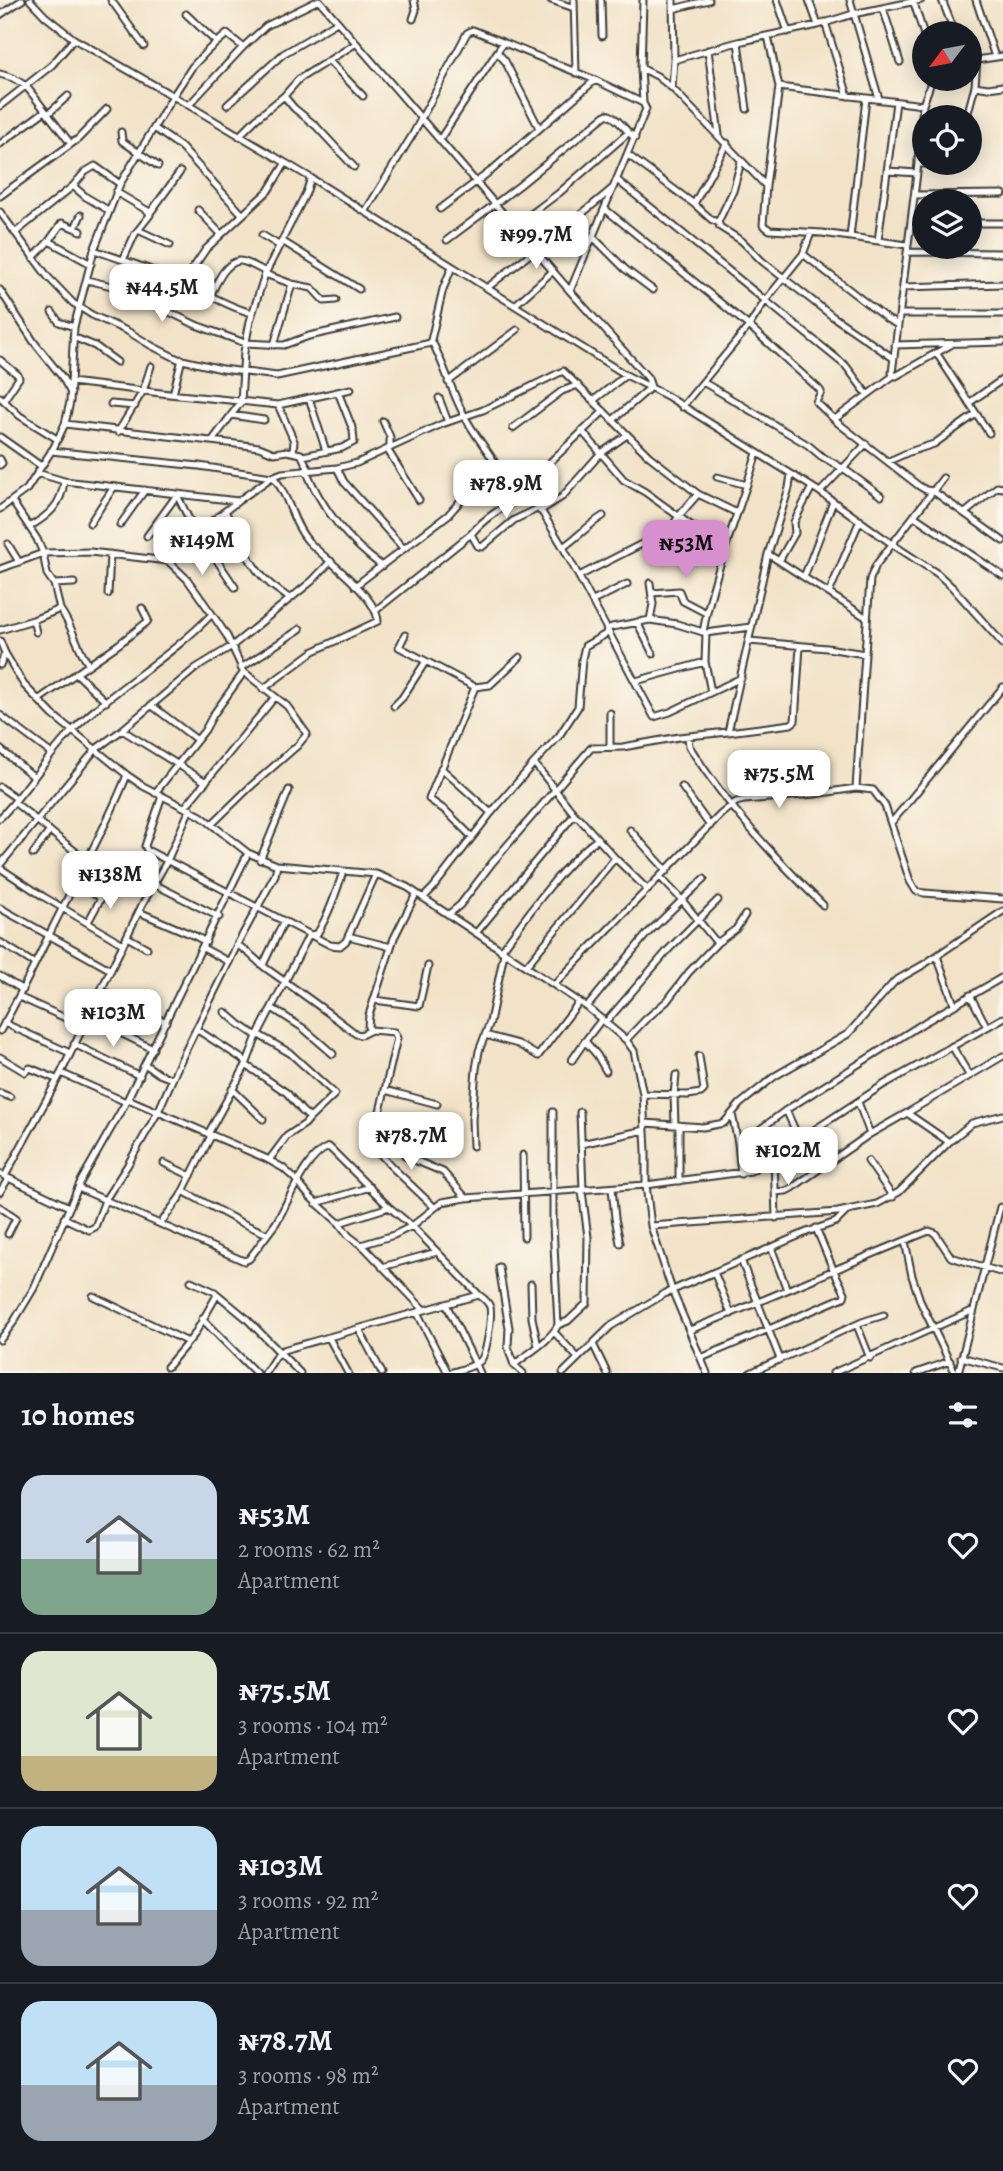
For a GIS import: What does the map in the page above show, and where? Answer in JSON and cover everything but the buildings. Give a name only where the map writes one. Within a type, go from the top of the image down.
[{"type":"street","points":[[0,15],[22,0]]},
{"type":"street","points":[[30,0],[74,39],[311,178],[626,375],[651,387],[820,492],[946,580],[1003,644]]},
{"type":"street","points":[[111,0],[144,46]]},
{"type":"street","points":[[189,105],[266,26],[319,0],[646,376],[651,387]]},
{"type":"street","points":[[413,19],[416,10],[414,0]]},
{"type":"street","points":[[551,0],[574,8]]},
{"type":"street","points":[[574,0],[576,74]]},
{"type":"street","points":[[601,0],[602,36]]},
{"type":"street","points":[[570,291],[646,109],[643,103],[641,68],[643,0]]},
{"type":"street","points":[[672,88],[673,0]]},
{"type":"street","points":[[673,9],[709,0]]},
{"type":"street","points":[[777,0],[788,32]]},
{"type":"street","points":[[808,0],[818,25]]},
{"type":"street","points":[[850,0],[879,99]]},
{"type":"street","points":[[674,60],[853,14],[921,0]]},
{"type":"street","points":[[943,0],[951,21]]},
{"type":"street","points":[[976,0],[995,57]]},
{"type":"street","points":[[913,1],[919,21]]},
{"type":"street","points":[[883,8],[900,62]]},
{"type":"street","points":[[186,14],[216,42]]},
{"type":"street","points":[[227,105],[283,54],[337,22]]},
{"type":"street","points":[[825,22],[848,96]]},
{"type":"street","points":[[365,212],[470,31],[595,80],[643,103]]},
{"type":"street","points":[[0,509],[27,489],[65,424],[71,393],[74,327],[94,250],[116,191],[192,67],[216,42],[228,34],[243,47]]},
{"type":"street","points":[[768,36],[779,87],[766,186],[765,227],[770,230],[878,241],[908,248],[1003,253]]},
{"type":"street","points":[[1,103],[52,65],[74,39]]},
{"type":"street","points":[[738,42],[747,109]]},
{"type":"street","points":[[440,139],[503,43]]},
{"type":"street","points":[[239,136],[299,79],[355,44]]},
{"type":"street","points":[[708,50],[719,135]]},
{"type":"street","points":[[498,52],[539,128]]},
{"type":"street","points":[[982,59],[1003,56]]},
{"type":"street","points":[[329,61],[363,96]]},
{"type":"street","points":[[641,68],[672,88],[766,186]]},
{"type":"street","points":[[0,74],[26,86],[71,144]]},
{"type":"street","points":[[440,209],[477,181],[595,80]]},
{"type":"street","points":[[982,87],[1003,86]]},
{"type":"street","points":[[779,87],[923,105],[928,91]]},
{"type":"street","points":[[0,144],[68,96]]},
{"type":"street","points":[[284,96],[354,167]]},
{"type":"street","points":[[850,237],[866,99]]},
{"type":"street","points":[[878,241],[896,102]]},
{"type":"street","points":[[0,196],[71,144],[107,109]]},
{"type":"street","points":[[447,240],[607,114],[611,114],[635,138]]},
{"type":"street","points":[[154,128],[181,147],[242,214]]},
{"type":"street","points":[[121,132],[122,141],[158,166]]},
{"type":"street","points":[[515,226],[559,193],[628,133]]},
{"type":"street","points":[[694,204],[727,143]]},
{"type":"street","points":[[628,155],[718,222],[720,227],[742,241],[783,277],[857,334],[893,358]]},
{"type":"street","points":[[718,222],[733,191],[741,162]]},
{"type":"street","points":[[183,283],[206,250],[268,191],[285,164]]},
{"type":"street","points":[[15,233],[95,166],[120,184]]},
{"type":"street","points":[[887,171],[912,173]]},
{"type":"street","points":[[123,260],[138,230],[180,172]]},
{"type":"street","points":[[212,441],[242,402],[245,342],[252,313],[265,273],[311,178]]},
{"type":"street","points":[[487,288],[578,218],[616,184]]},
{"type":"street","points":[[616,184],[846,366],[867,394]]},
{"type":"street","points":[[73,186],[108,210]]},
{"type":"street","points":[[116,191],[150,213]]},
{"type":"street","points":[[982,194],[1003,194]]},
{"type":"street","points":[[605,209],[749,326],[820,389],[816,402],[821,408],[926,490],[933,491],[1003,541]]},
{"type":"street","points":[[198,210],[221,234]]},
{"type":"street","points":[[0,212],[48,277],[79,307],[178,359],[277,376],[431,343]]},
{"type":"street","points":[[33,257],[62,223],[78,230],[81,215]]},
{"type":"street","points":[[893,376],[893,358],[912,217]]},
{"type":"street","points":[[982,223],[1003,223]]},
{"type":"street","points":[[138,230],[170,245]]},
{"type":"street","points":[[682,407],[749,326],[765,300],[803,254],[811,233]]},
{"type":"street","points":[[262,235],[281,243],[359,289]]},
{"type":"street","points":[[593,237],[625,269],[653,289]]},
{"type":"street","points":[[49,241],[91,264]]},
{"type":"street","points":[[94,250],[183,283],[234,309],[252,313]]},
{"type":"street","points":[[803,254],[898,325]]},
{"type":"street","points":[[210,296],[223,272],[238,261],[292,284],[312,288],[324,301],[337,300]]},
{"type":"street","points":[[431,343],[443,289],[452,267]]},
{"type":"street","points":[[515,305],[553,271]]},
{"type":"street","points":[[87,279],[120,288],[196,326],[245,342],[284,345],[309,336],[395,317]]},
{"type":"street","points":[[274,345],[292,284]]},
{"type":"street","points":[[904,287],[1003,284]]},
{"type":"street","points":[[0,290],[71,393]]},
{"type":"street","points":[[52,313],[59,322],[74,327]]},
{"type":"street","points":[[900,314],[1003,314]]},
{"type":"street","points":[[448,382],[517,330]]},
{"type":"street","points":[[73,337],[95,346],[117,362]]},
{"type":"street","points":[[895,345],[1003,342]]},
{"type":"street","points":[[431,343],[437,350],[464,416],[500,471]]},
{"type":"street","points":[[835,419],[893,376],[953,344]]},
{"type":"street","points":[[937,354],[989,433]]},
{"type":"street","points":[[173,394],[182,359]]},
{"type":"street","points":[[0,360],[19,378],[2,398],[20,416],[57,439]]},
{"type":"street","points":[[118,432],[143,391],[151,366]]},
{"type":"street","points":[[168,561],[176,550],[199,531],[272,477],[282,473],[337,468],[357,463],[448,422],[483,410],[561,371],[578,384],[649,456],[698,494],[737,513]]},
{"type":"street","points":[[594,400],[626,375]]},
{"type":"street","points":[[969,403],[1003,379]]},
{"type":"street","points":[[71,382],[278,405],[351,389]]},
{"type":"street","points":[[703,382],[808,445],[881,496]]},
{"type":"street","points":[[513,428],[562,391],[578,384]]},
{"type":"street","points":[[613,420],[651,387]]},
{"type":"street","points":[[65,424],[259,447],[274,453],[293,452],[303,456],[342,448],[354,442],[353,430],[338,392]]},
{"type":"street","points":[[309,398],[326,452]]},
{"type":"street","points":[[439,398],[448,422]]},
{"type":"street","points":[[111,404],[135,407]]},
{"type":"street","points":[[278,405],[294,441],[293,452]]},
{"type":"street","points":[[521,477],[547,465],[604,411]]},
{"type":"street","points":[[888,461],[934,443],[976,414]]},
{"type":"street","points":[[231,415],[264,420]]},
{"type":"street","points":[[383,421],[390,437],[389,449],[419,500]]},
{"type":"street","points":[[582,431],[624,480],[705,534],[727,543]]},
{"type":"street","points":[[471,534],[478,546],[482,547],[514,520],[540,510],[562,497],[600,454],[627,435]]},
{"type":"street","points":[[0,437],[41,466]]},
{"type":"street","points":[[820,492],[866,444]]},
{"type":"street","points":[[51,451],[200,466],[272,477],[279,483],[302,533],[355,586],[375,611],[378,621],[314,651],[263,689]]},
{"type":"street","points":[[711,692],[705,662],[706,613],[757,453]]},
{"type":"street","points":[[303,456],[316,494],[359,549],[382,566]]},
{"type":"street","points":[[0,459],[0,465]]},
{"type":"street","points":[[337,468],[344,482],[404,550]]},
{"type":"street","points":[[355,586],[448,515],[480,479],[500,471],[512,470],[521,477],[563,547],[655,718],[741,678]]},
{"type":"street","points":[[37,473],[64,481],[238,501]]},
{"type":"street","points":[[729,732],[768,554],[791,474]]},
{"type":"street","points":[[717,477],[747,485]]},
{"type":"street","points":[[856,788],[872,571],[943,478]]},
{"type":"street","points":[[29,527],[52,512],[64,489],[64,481]]},
{"type":"street","points":[[90,523],[114,487]]},
{"type":"street","points":[[965,513],[997,487],[1003,488]]},
{"type":"street","points":[[779,561],[795,533],[794,522],[812,488]]},
{"type":"street","points":[[120,525],[145,490]]},
{"type":"street","points":[[375,611],[471,534],[484,519],[530,493]]},
{"type":"street","points":[[579,576],[671,529],[698,494]]},
{"type":"street","points":[[177,495],[235,587]]},
{"type":"street","points":[[147,536],[177,495]]},
{"type":"street","points":[[12,501],[43,553],[47,574],[54,584],[60,608],[88,664]]},
{"type":"street","points":[[804,577],[833,502]]},
{"type":"street","points":[[225,511],[261,574],[290,599]]},
{"type":"street","points":[[563,547],[603,516]]},
{"type":"street","points":[[914,516],[1003,576]]},
{"type":"street","points":[[829,593],[860,520]]},
{"type":"street","points":[[8,544],[19,562]]},
{"type":"street","points":[[0,569],[43,553],[110,554],[168,561],[187,579],[232,646],[243,670],[287,706],[304,728],[306,736],[212,824]]},
{"type":"street","points":[[108,594],[110,554]]},
{"type":"street","points":[[768,554],[867,618]]},
{"type":"street","points":[[123,944],[63,909],[0,867],[96,749],[196,668],[232,646],[312,581],[331,561]]},
{"type":"street","points":[[54,584],[74,583]]},
{"type":"street","points":[[650,583],[653,604],[650,620]]},
{"type":"street","points":[[593,601],[627,584]]},
{"type":"street","points":[[652,593],[679,591],[683,601],[706,613]]},
{"type":"street","points":[[0,630],[60,608]]},
{"type":"street","points":[[38,700],[146,622],[148,620],[142,608]]},
{"type":"street","points":[[0,818],[73,730],[212,614]]},
{"type":"street","points":[[33,620],[36,632]]},
{"type":"street","points":[[607,629],[650,620],[677,624],[704,633],[751,627]]},
{"type":"street","points":[[637,622],[653,654]]},
{"type":"street","points":[[155,793],[197,740],[243,670],[300,629]]},
{"type":"street","points":[[423,898],[491,813],[559,736],[578,707],[585,646],[606,634],[607,629]]},
{"type":"street","points":[[405,635],[397,649],[475,687],[490,685],[520,657]]},
{"type":"street","points":[[0,640],[24,685],[38,700],[127,775],[212,824],[248,853],[277,865],[376,874],[392,880],[449,914],[587,1007],[626,1040],[636,1059],[643,1094],[646,1185],[651,1226],[672,1290],[707,1373]]},
{"type":"street","points":[[749,641],[865,654]]},
{"type":"street","points":[[449,914],[460,905],[492,863],[591,748],[623,747],[791,724],[795,721],[800,646]]},
{"type":"street","points":[[0,665],[5,653]]},
{"type":"street","points":[[394,706],[426,661]]},
{"type":"street","points":[[636,681],[705,662]]},
{"type":"street","points":[[76,673],[106,702]]},
{"type":"street","points":[[472,836],[429,799],[475,687]]},
{"type":"street","points":[[891,823],[1003,687]]},
{"type":"street","points":[[0,1192],[4,1176],[61,1073],[139,912],[167,861],[187,808],[275,697]]},
{"type":"street","points":[[150,705],[197,740]]},
{"type":"street","points":[[610,713],[610,747]]},
{"type":"street","points":[[0,715],[52,754]]},
{"type":"street","points":[[122,730],[206,782]]},
{"type":"street","points":[[688,737],[687,742],[694,755],[731,805],[784,866],[823,905]]},
{"type":"street","points":[[0,749],[33,776]]},
{"type":"street","points":[[534,763],[575,815],[648,890]]},
{"type":"street","points":[[441,768],[491,813]]},
{"type":"street","points":[[0,1031],[112,812],[127,775]]},
{"type":"street","points":[[0,787],[36,821],[87,862]]},
{"type":"street","points":[[682,788],[710,826]]},
{"type":"street","points":[[554,985],[731,805],[744,800],[856,788],[870,789],[876,792],[885,806],[910,881],[916,891],[1003,900]]},
{"type":"street","points":[[260,860],[289,790]]},
{"type":"street","points":[[162,796],[145,846],[151,852],[336,947],[343,945],[348,936],[376,874]]},
{"type":"street","points":[[476,933],[575,815]]},
{"type":"street","points":[[630,830],[667,871]]},
{"type":"street","points":[[33,853],[49,832]]},
{"type":"street","points":[[473,1146],[476,1069],[491,1022],[503,952],[564,872],[588,845],[598,839]]},
{"type":"street","points":[[0,1340],[34,1288],[78,1188],[146,1065],[248,853]]},
{"type":"street","points":[[90,854],[117,871],[141,878],[219,917]]},
{"type":"street","points":[[526,966],[615,858]]},
{"type":"street","points":[[64,1217],[92,1230],[95,1227],[105,1200],[158,1112],[237,945],[275,875],[277,865]]},
{"type":"street","points":[[309,935],[317,934],[334,899],[343,872]]},
{"type":"street","points":[[661,878],[717,943]]},
{"type":"street","points":[[587,1007],[646,935],[704,879]]},
{"type":"street","points":[[76,882],[101,898],[88,922]]},
{"type":"street","points":[[371,1030],[368,1025],[391,947],[416,894]]},
{"type":"street","points":[[572,1060],[585,1041],[668,949],[718,900]]},
{"type":"street","points":[[0,908],[111,970]]},
{"type":"street","points":[[581,1144],[645,1126],[715,1126],[724,1123],[740,1104],[783,1071],[848,1034],[895,981],[1003,911]]},
{"type":"street","points":[[139,912],[195,936],[229,962]]},
{"type":"street","points":[[626,1040],[667,1001],[689,972],[717,943],[736,929],[745,915]]},
{"type":"street","points":[[263,965],[284,921]]},
{"type":"street","points":[[161,1223],[191,1177],[309,935]]},
{"type":"street","points":[[348,936],[391,947]]},
{"type":"street","points":[[127,937],[147,948]]},
{"type":"street","points":[[0,942],[36,964]]},
{"type":"street","points":[[237,945],[249,951],[263,965],[303,992],[356,1034],[361,1035],[371,1030],[396,1034],[378,1120],[376,1149],[434,1207]]},
{"type":"street","points":[[937,956],[954,1004]]},
{"type":"street","points":[[375,1000],[419,1006],[428,966]]},
{"type":"street","points":[[0,976],[23,990]]},
{"type":"street","points":[[738,1143],[954,1004],[1003,977]]},
{"type":"street","points":[[101,990],[166,1022]]},
{"type":"street","points":[[970,995],[987,1027]]},
{"type":"street","points":[[19,998],[83,1026]]},
{"type":"street","points":[[485,1035],[518,1044],[538,1056],[579,1002]]},
{"type":"street","points":[[272,1008],[303,1028],[333,1054]]},
{"type":"street","points":[[225,1012],[239,1024],[290,1053],[335,1093],[307,1123],[287,1136],[269,1160]]},
{"type":"street","points":[[88,1017],[153,1049]]},
{"type":"street","points":[[361,1245],[394,1235],[412,1226],[442,1202],[646,1185],[751,1171],[895,1077],[1003,1018]]},
{"type":"street","points":[[3,1021],[70,1053]]},
{"type":"street","points":[[196,1029],[290,1095],[310,1118]]},
{"type":"street","points":[[585,1041],[606,1071]]},
{"type":"street","points":[[74,1044],[140,1076]]},
{"type":"street","points":[[952,1045],[969,1075]]},
{"type":"street","points":[[643,1094],[688,1095],[703,1092],[699,1056]]},
{"type":"street","points":[[775,1192],[792,1188],[870,1134],[1003,1056]]},
{"type":"street","points":[[0,1057],[25,1072],[30,1068],[56,1079]]},
{"type":"street","points":[[146,1065],[172,1079]]},
{"type":"street","points":[[61,1073],[158,1112],[283,1168],[424,1310]]},
{"type":"street","points":[[676,1075],[674,1095],[679,1181]]},
{"type":"street","points":[[232,1089],[263,1119]]},
{"type":"street","points":[[385,1090],[437,1104]]},
{"type":"street","points":[[0,1093],[10,1097]]},
{"type":"street","points":[[858,1102],[870,1134]]},
{"type":"street","points":[[786,1110],[800,1141]]},
{"type":"street","points":[[514,1365],[554,1332],[558,1325],[552,1191],[552,1112]]},
{"type":"street","points":[[558,1325],[577,1314],[588,1299],[580,1112]]},
{"type":"street","points":[[907,1113],[949,1142]]},
{"type":"street","points":[[732,1114],[741,1174]]},
{"type":"street","points":[[651,1226],[776,1218],[847,1211],[877,1205],[893,1197],[972,1122],[1003,1115]]},
{"type":"street","points":[[378,1120],[433,1133]]},
{"type":"street","points":[[409,1128],[404,1154],[406,1157],[443,1172],[466,1198]]},
{"type":"street","points":[[78,1188],[244,1261],[249,1259],[267,1234],[312,1161],[323,1149],[329,1147],[487,1301],[491,1312],[482,1360],[449,1373],[417,1312]]},
{"type":"street","points":[[523,1155],[524,1237]]},
{"type":"street","points":[[774,1157],[776,1218]]},
{"type":"street","points":[[868,1161],[893,1197]]},
{"type":"street","points":[[164,1163],[191,1177]]},
{"type":"street","points":[[4,1176],[69,1207]]},
{"type":"street","points":[[316,1203],[370,1187]]},
{"type":"street","points":[[612,1188],[620,1243]]},
{"type":"street","points":[[183,1191],[267,1234]]},
{"type":"street","points":[[0,1207],[16,1218],[8,1234]]},
{"type":"street","points":[[339,1223],[389,1207]]},
{"type":"street","points":[[957,1373],[1000,1207]]},
{"type":"street","points":[[563,1373],[618,1321],[672,1290],[816,1228],[836,1222],[847,1211]]},
{"type":"street","points":[[701,1358],[843,1299],[845,1293],[816,1228]]},
{"type":"street","points":[[690,1330],[759,1303],[832,1269],[933,1231],[951,1257],[1003,1273]]},
{"type":"street","points":[[905,1241],[921,1303],[957,1373]]},
{"type":"street","points":[[771,1247],[787,1290]]},
{"type":"street","points":[[382,1267],[437,1251]]},
{"type":"street","points":[[741,1260],[780,1359]]},
{"type":"street","points":[[499,1267],[509,1328],[508,1347],[514,1365],[523,1373]]},
{"type":"street","points":[[714,1272],[731,1314]]},
{"type":"street","points":[[191,1281],[217,1294],[232,1306],[300,1373]]},
{"type":"street","points":[[531,1284],[532,1318],[538,1346]]},
{"type":"street","points":[[167,1367],[194,1335],[217,1294]]},
{"type":"street","points":[[265,1373],[280,1353],[479,1294]]},
{"type":"street","points":[[93,1296],[188,1342]]},
{"type":"street","points":[[446,1304],[480,1373]]},
{"type":"street","points":[[833,1373],[974,1310]]},
{"type":"street","points":[[750,1373],[884,1315]]},
{"type":"street","points":[[202,1320],[256,1373]]},
{"type":"street","points":[[857,1325],[870,1357]]},
{"type":"street","points":[[359,1329],[382,1373]]},
{"type":"street","points":[[554,1332],[578,1357]]},
{"type":"street","points":[[329,1338],[348,1373]]},
{"type":"street","points":[[593,1344],[607,1373]]},
{"type":"street","points":[[961,1357],[1003,1368]]},
{"type":"street","points":[[916,1373],[950,1361]]},
{"type":"street","points":[[569,1366],[573,1373]]}]
